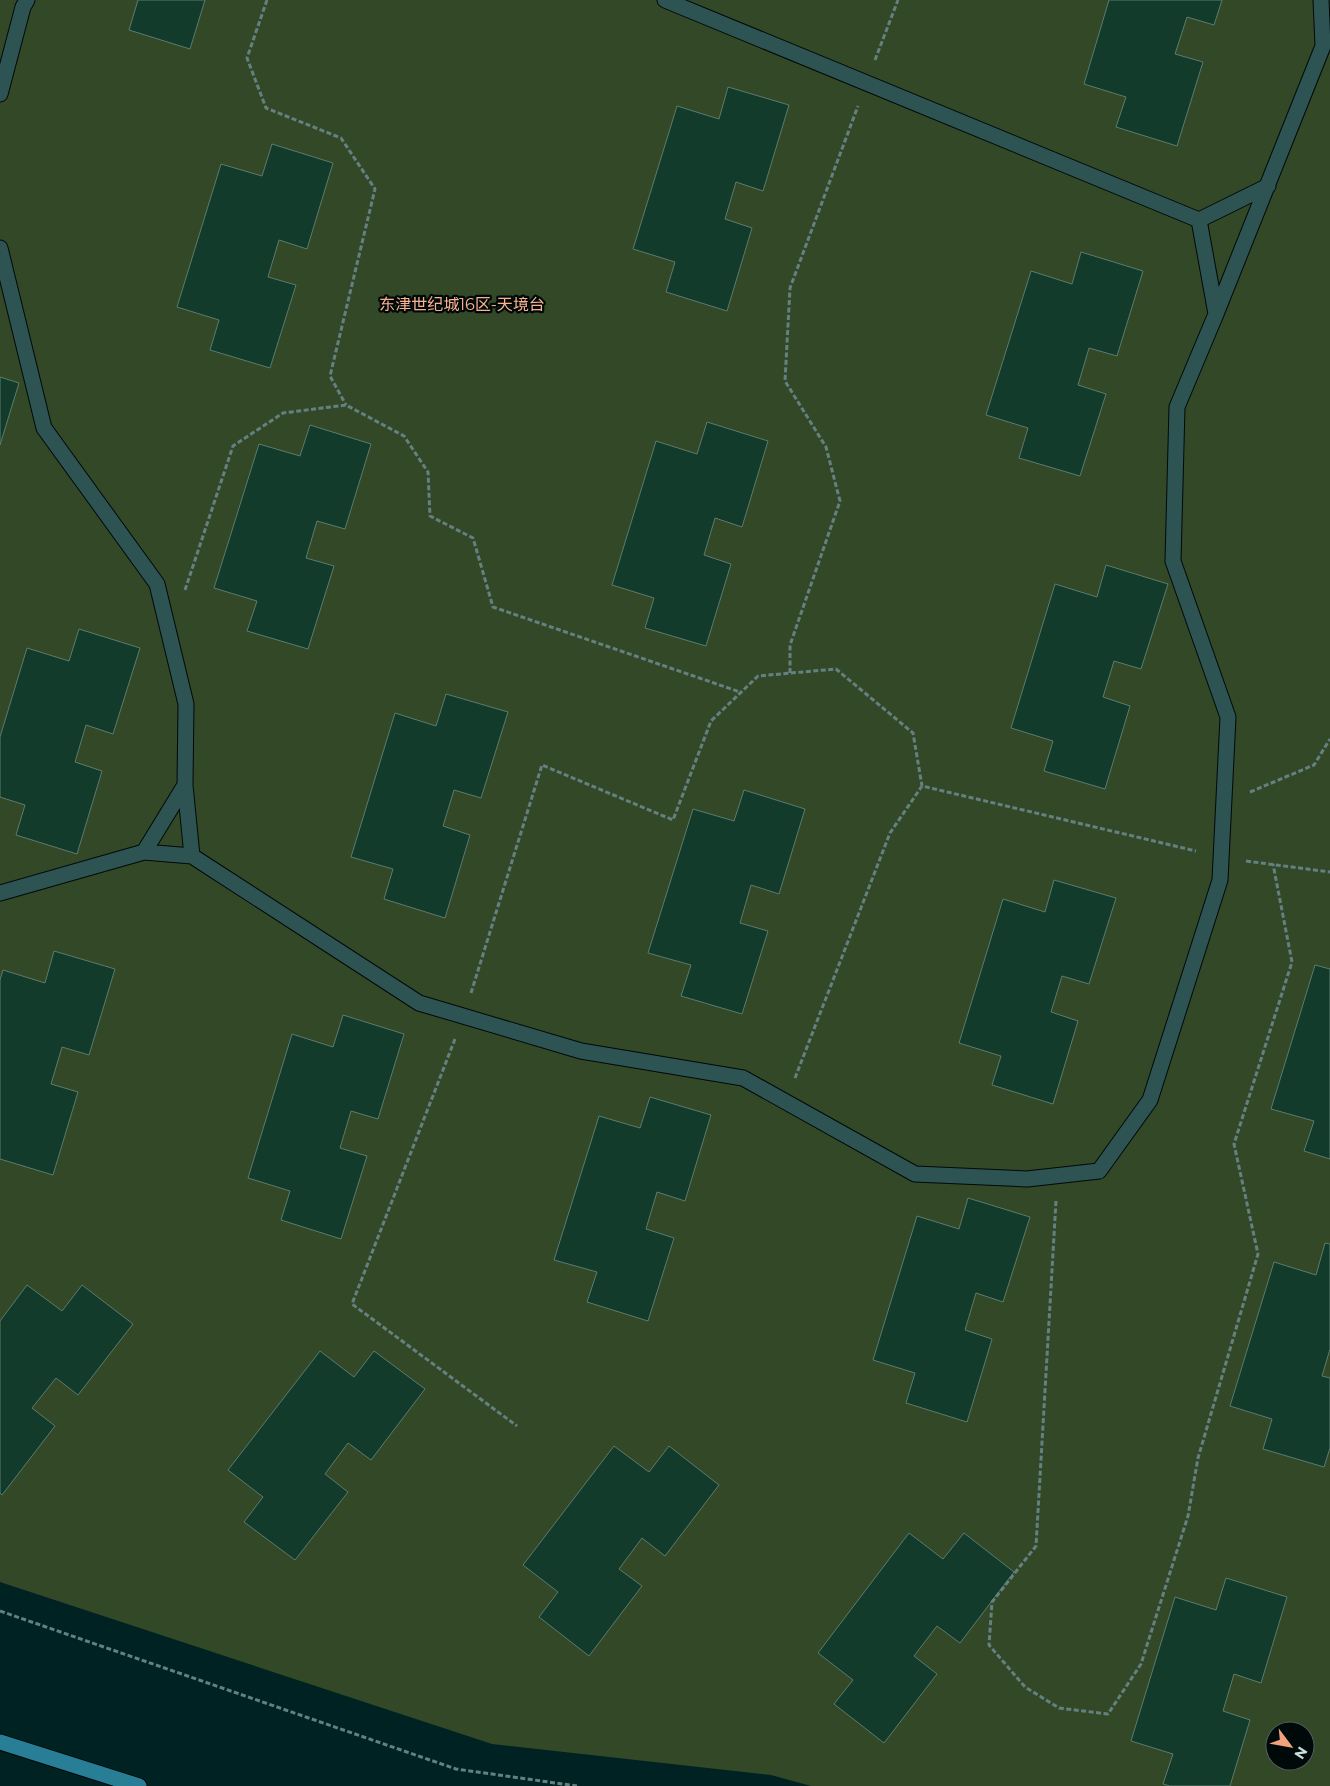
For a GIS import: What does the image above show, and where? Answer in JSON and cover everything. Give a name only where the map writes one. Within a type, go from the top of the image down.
[{"type":"main road","points":[[0,1742],[139,1786]]},
{"type":"lane","points":[[0,94],[23,7],[27,0]]},
{"type":"lane","points":[[665,0],[1199,220],[1268,186]]},
{"type":"lane","points":[[0,893],[144,852],[192,856],[419,1003],[581,1051],[743,1078],[915,1174],[1027,1179],[1099,1170],[1150,1100],[1220,880],[1228,717],[1173,561],[1177,407],[1268,186],[1323,46],[1321,0]]},
{"type":"lane","points":[[1199,220],[1216,314]]},
{"type":"lane","points":[[0,248],[44,428],[157,584],[186,704],[185,786],[192,856]]},
{"type":"lane","points":[[144,852],[185,786]]},
{"type":"path","points":[[267,0],[247,58],[266,108],[341,138],[375,189],[330,376],[346,405],[404,436],[428,472],[430,516],[473,538],[493,607],[740,692]]},
{"type":"path","points":[[790,673],[790,645],[840,501],[826,447],[785,381],[790,288],[898,0]]},
{"type":"path","points":[[166,624],[186,590],[233,446],[282,413],[346,405]]},
{"type":"path","points":[[517,1426],[352,1304],[463,1016],[542,765],[673,820],[711,721],[740,692],[758,676],[836,669],[913,733],[922,786],[890,833],[786,1102]]},
{"type":"path","points":[[1224,803],[1314,765],[1330,739]]},
{"type":"path","points":[[922,786],[1222,858],[1330,872]]},
{"type":"path","points":[[1058,1176],[1036,1546],[992,1602],[989,1645],[1025,1687],[1059,1708],[1108,1714],[1141,1664],[1188,1516],[1198,1458],[1258,1254],[1234,1144],[1292,962],[1273,864]]},
{"type":"path","points":[[0,1611],[456,1769],[577,1786]]},
{"type":"green space","points":[[0,0],[1330,0],[1330,1786],[811,1786],[771,1775],[492,1744],[0,1582]]},
{"type":"building","points":[[138,0],[205,0],[190,49],[129,30]]},
{"type":"building","points":[[1109,0],[1222,0],[1214,25],[1187,17],[1175,54],[1203,62],[1177,146],[1116,127],[1126,97],[1084,84]]},
{"type":"building","points":[[728,87],[789,105],[763,191],[736,182],[725,219],[752,228],[727,311],[666,292],[675,262],[633,249],[677,106],[719,119]]},
{"type":"building","points":[[272,144],[333,163],[307,249],[279,240],[268,277],[296,285],[270,368],[210,350],[219,320],[177,307],[221,164],[262,176]]},
{"type":"building","points":[[1081,252],[1143,271],[1117,356],[1089,348],[1078,385],[1106,394],[1080,476],[1019,458],[1028,428],[986,415],[1031,271],[1072,284]]},
{"type":"building","points":[[0,377],[19,383],[0,445]]},
{"type":"building","points":[[707,422],[768,441],[742,527],[715,518],[704,555],[731,564],[706,646],[645,628],[654,598],[612,585],[656,441],[697,454]]},
{"type":"building","points":[[310,425],[371,444],[345,529],[317,521],[306,558],[334,566],[308,649],[247,631],[257,601],[214,588],[259,444],[300,456]]},
{"type":"building","points":[[1106,565],[1168,584],[1141,669],[1114,661],[1103,697],[1130,706],[1105,789],[1044,771],[1053,741],[1011,728],[1055,584],[1097,597]]},
{"type":"building","points":[[79,629],[140,648],[113,734],[86,725],[75,762],[102,771],[77,854],[16,835],[25,805],[0,797],[0,737],[27,648],[69,661]]},
{"type":"building","points":[[446,694],[508,712],[481,798],[454,790],[443,826],[470,835],[445,918],[384,899],[393,869],[351,857],[395,713],[436,726]]},
{"type":"building","points":[[744,790],[805,809],[779,894],[751,885],[740,923],[768,931],[742,1014],[681,996],[691,965],[648,953],[693,809],[734,821]]},
{"type":"building","points":[[1054,880],[1116,898],[1089,984],[1062,976],[1051,1012],[1078,1021],[1053,1104],[992,1085],[1001,1056],[959,1043],[1003,899],[1045,912]]},
{"type":"building","points":[[54,951],[115,969],[89,1055],[62,1047],[51,1084],[78,1092],[53,1175],[0,1159],[0,980],[3,970],[45,983]]},
{"type":"building","points":[[1315,965],[1330,969],[1330,1159],[1304,1151],[1314,1121],[1271,1109]]},
{"type":"building","points":[[343,1015],[404,1034],[378,1119],[351,1111],[340,1148],[367,1156],[341,1239],[281,1220],[290,1191],[248,1178],[292,1034],[333,1047]]},
{"type":"building","points":[[650,1097],[711,1115],[685,1201],[657,1192],[646,1229],[674,1238],[648,1321],[587,1302],[597,1272],[554,1260],[599,1116],[640,1128]]},
{"type":"building","points":[[968,1198],[1030,1217],[1003,1302],[976,1293],[965,1330],[992,1339],[967,1422],[906,1403],[915,1373],[873,1360],[917,1216],[959,1229]]},
{"type":"building","points":[[1325,1243],[1330,1244],[1330,1349],[1322,1376],[1330,1378],[1330,1448],[1324,1467],[1263,1449],[1272,1419],[1230,1406],[1274,1262],[1316,1275]]},
{"type":"building","points":[[27,1285],[62,1311],[82,1285],[133,1324],[78,1395],[56,1378],[32,1408],[55,1426],[2,1495],[0,1493],[0,1321]]},
{"type":"building","points":[[320,1351],[354,1377],[374,1351],[425,1389],[371,1460],[348,1443],[325,1474],[348,1492],[295,1560],[244,1522],[263,1497],[228,1470]]},
{"type":"building","points":[[614,1446],[649,1472],[669,1446],[719,1485],[665,1556],[642,1538],[619,1569],[642,1586],[589,1656],[539,1617],[558,1592],[523,1565]]},
{"type":"building","points":[[909,1533],[943,1559],[964,1533],[1014,1572],[960,1643],[937,1626],[914,1656],[937,1674],[884,1743],[834,1704],[853,1680],[818,1653]]},
{"type":"building","points":[[1226,1578],[1287,1597],[1261,1683],[1234,1674],[1223,1711],[1250,1720],[1230,1786],[1170,1786],[1163,1784],[1173,1754],[1131,1741],[1175,1597],[1216,1610]]},
{"type":"district","name":"东津世纪城16区-天境台","points":[[462,304]]}]
